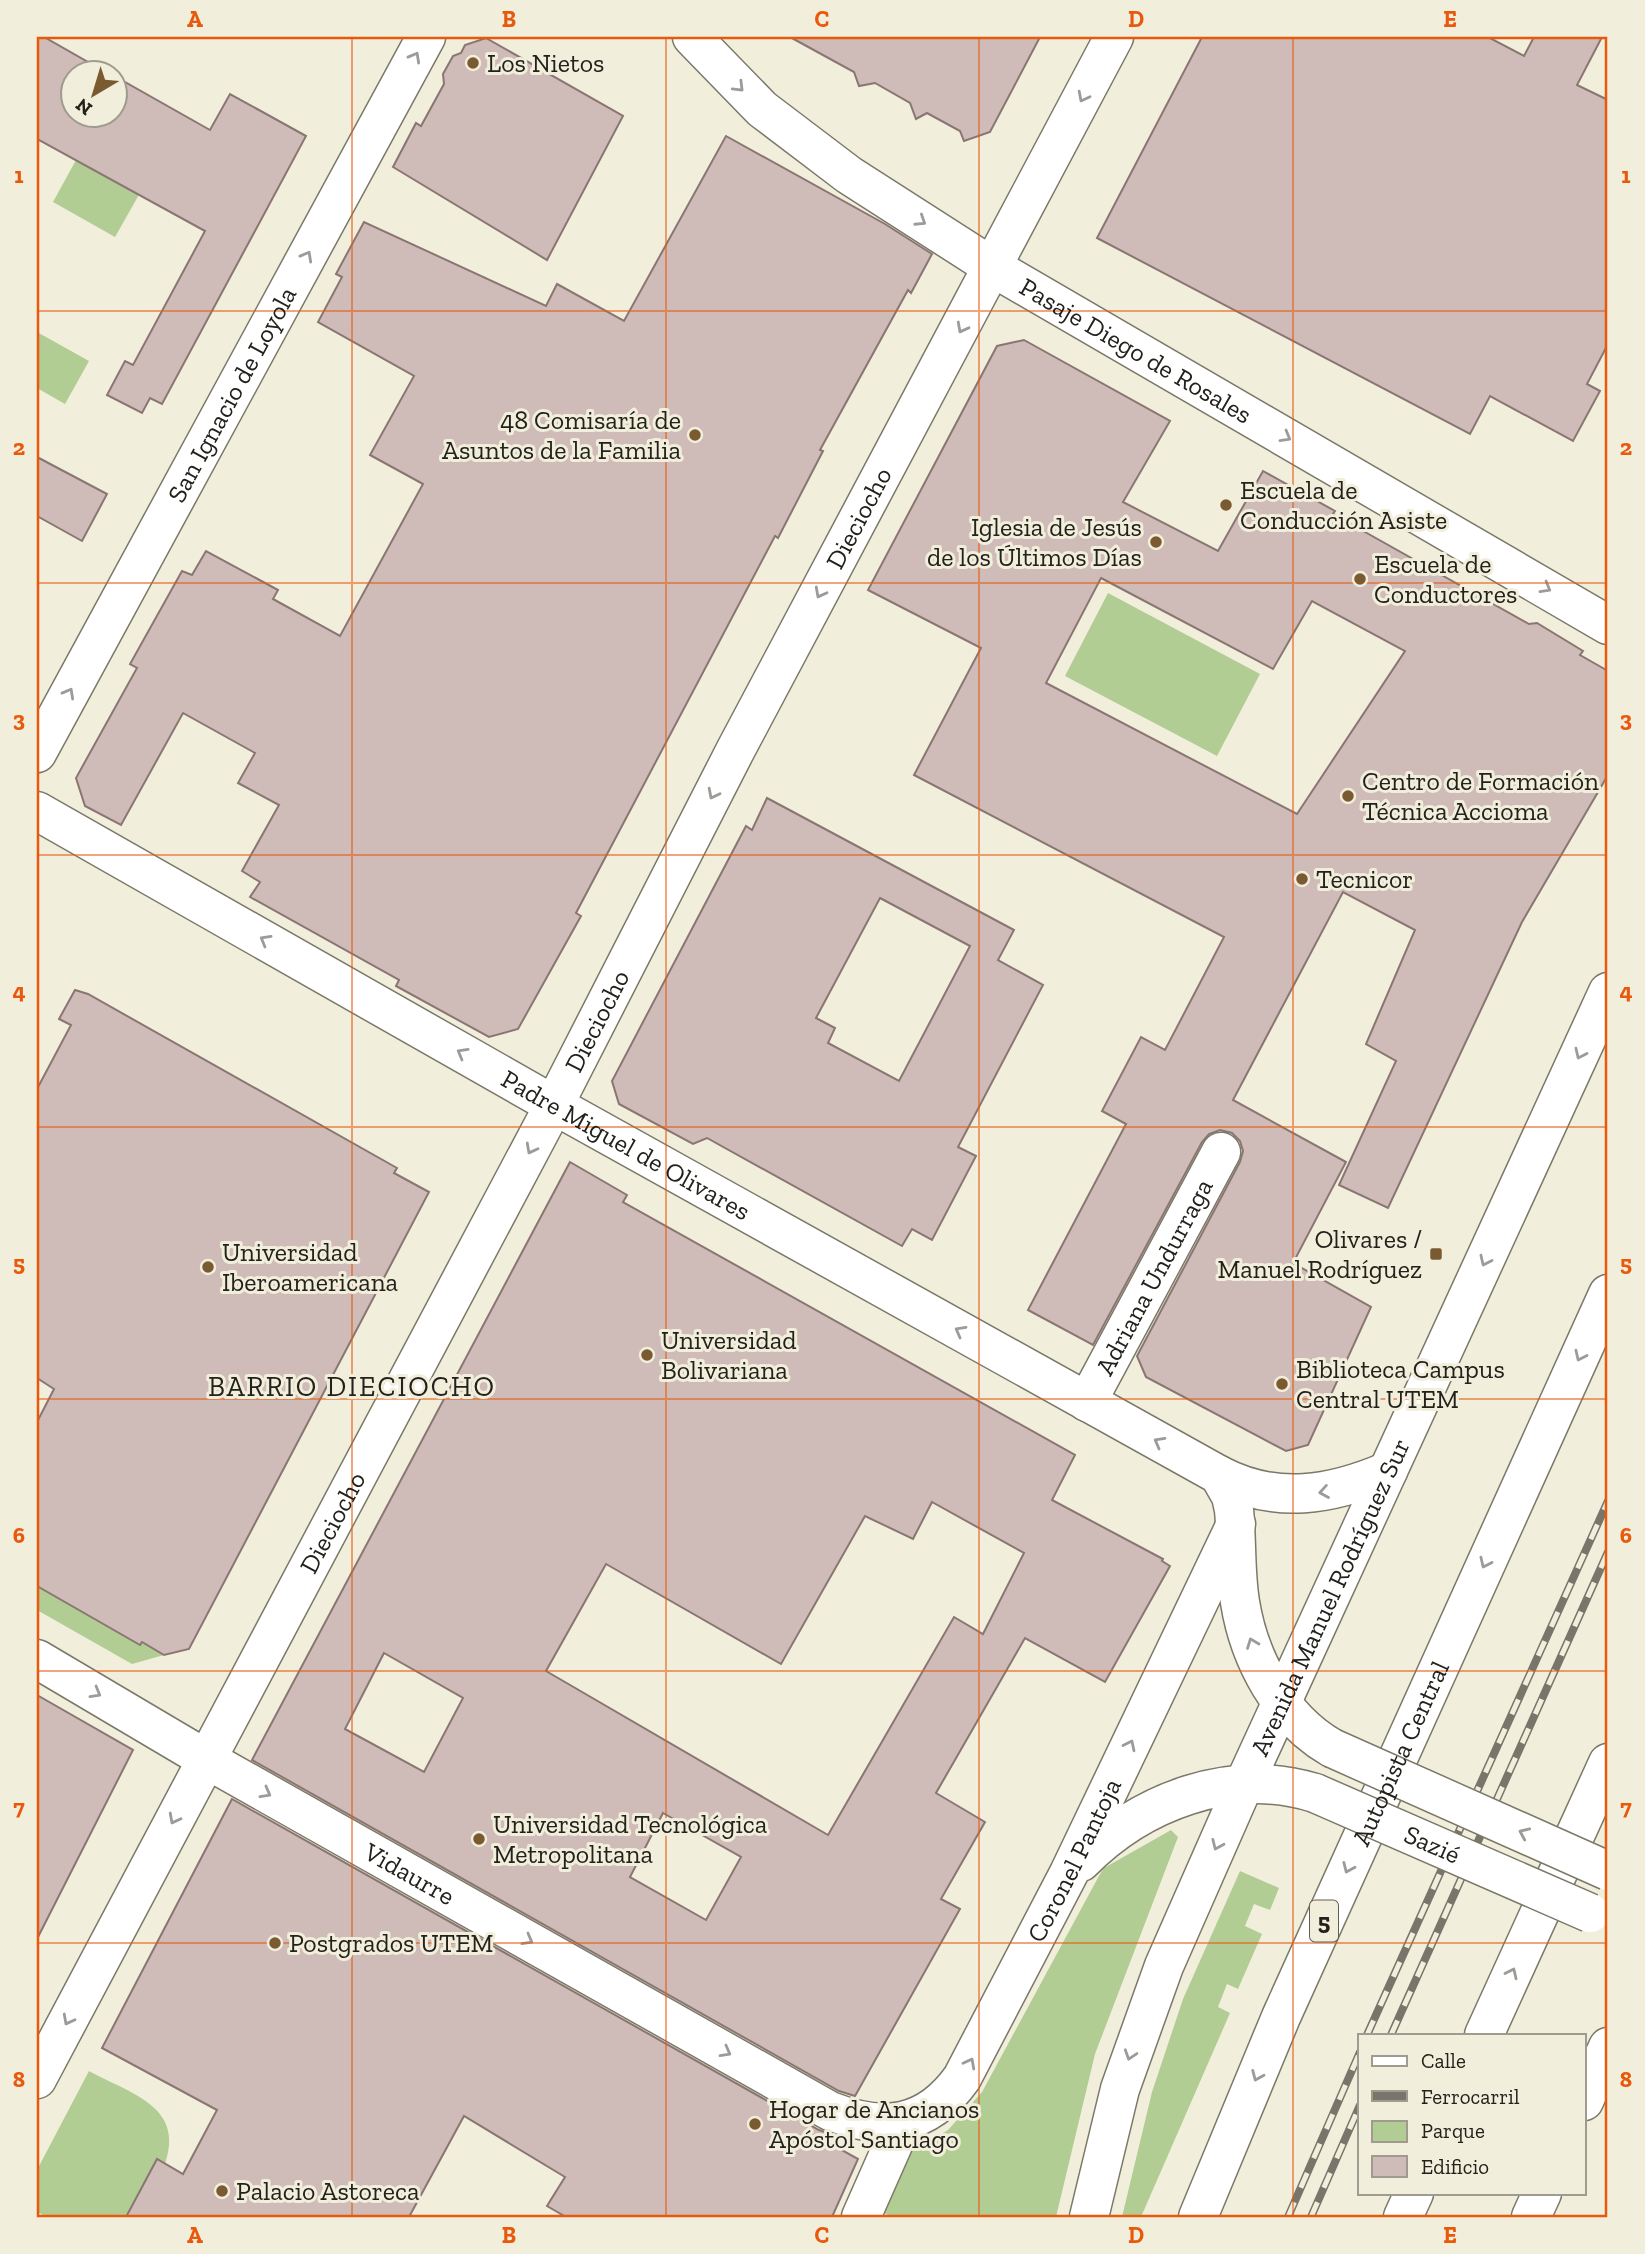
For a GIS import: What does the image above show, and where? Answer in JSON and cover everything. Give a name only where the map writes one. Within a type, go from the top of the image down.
[{"type":"main road","name":"San Ignacio de Loyola","points":[[37,753],[426,37]]},
{"type":"main road","name":"Pasaje Diego de Rosales","points":[[692,37],[737,85],[788,132],[994,268],[1608,625]]},
{"type":"main road","name":"Dieciocho","points":[[37,2079],[554,1105],[735,751],[994,268],[1114,37]]},
{"type":"main road","name":"Padre Miguel de Olivares","points":[[37,811],[554,1105],[1219,1475],[1262,1492],[1291,1495],[1322,1493],[1356,1485],[1388,1471]]},
{"type":"main road","name":"Avenida Manuel Rodríguez Sur","points":[[1089,2217],[1119,2089],[1136,2037],[1245,1782],[1608,992]]},
{"type":"main road","name":"Adriana Undurraga","points":[[1087,1402],[1221,1152]]},
{"type":"main road","name":"Autopista Central","points":[[1198,2217],[1281,2017],[1608,1294]]},
{"type":"main road","points":[[1219,1475],[1231,1496],[1236,1524]]},
{"type":"main road","name":"Sazié","points":[[1236,1524],[1240,1605],[1252,1644],[1281,1705],[1300,1727],[1332,1748],[1608,1871]]},
{"type":"main road","name":"Coronel Pantoja","points":[[902,2122],[938,2104],[962,2078],[1069,1873],[1236,1524]]},
{"type":"main road","name":"Vidaurre","points":[[37,1659],[206,1759],[831,2111],[870,2123],[902,2122]]},
{"type":"main road","points":[[1484,2034],[1608,1763]]},
{"type":"main road","name":"Sazié","points":[[1069,1873],[1115,1831],[1142,1815],[1195,1793],[1245,1782],[1292,1786],[1315,1793],[1599,1916]]},
{"type":"main road","points":[[861,2217],[902,2122]]},
{"type":"main road","points":[[1403,2217],[1413,2194]]},
{"type":"main road","points":[[1531,2217],[1542,2194]]},
{"type":"green space","points":[[76,160],[125,188],[132,177],[145,184],[115,237],[53,202]]},
{"type":"green space","points":[[37,332],[89,361],[65,404],[37,388]]},
{"type":"green space","points":[[1108,593],[1260,674],[1217,756],[1065,676]]},
{"type":"green space","points":[[37,1586],[140,1645],[142,1642],[164,1655],[132,1664],[37,1610]]},
{"type":"green space","points":[[1171,1830],[1178,1837],[1095,2054],[1056,2217],[892,2217],[878,2210],[901,2158],[948,2130],[982,2092],[1104,1868]]},
{"type":"green space","points":[[1240,1871],[1279,1888],[1270,1910],[1254,1904],[1245,1926],[1262,1934],[1238,1989],[1227,1984],[1218,2007],[1230,2013],[1141,2217],[1122,2217],[1152,2092],[1183,1999]]},
{"type":"green space","points":[[89,2071],[150,2104],[161,2115],[167,2128],[169,2144],[165,2164],[156,2160],[130,2209],[140,2215],[138,2217],[47,2217],[37,2212],[37,2170]]},
{"type":"building","points":[[37,37],[44,37],[84,60],[60,60],[60,130],[130,130],[130,85],[210,130],[230,94],[306,136],[162,404],[150,398],[142,413],[107,395],[125,361],[133,365],[205,231],[37,139]]},
{"type":"building","points":[[790,37],[1040,37],[990,132],[964,141],[960,131],[927,113],[916,119],[910,103],[875,83],[859,86],[854,72]]},
{"type":"building","points":[[1202,37],[1488,37],[1524,56],[1534,37],[1602,37],[1577,85],[1608,100],[1608,344],[1587,384],[1600,391],[1573,441],[1490,396],[1470,434],[1097,238]]},
{"type":"building","points":[[486,38],[623,116],[547,260],[393,167],[416,123],[421,126],[444,84],[443,74],[453,56],[461,53],[465,45]]},
{"type":"building","points":[[726,136],[885,224],[932,254],[911,293],[908,290],[820,450],[823,451],[778,538],[775,536],[576,913],[581,916],[518,1029],[489,1037],[396,986],[399,980],[250,897],[260,882],[242,871],[279,805],[238,783],[255,753],[183,713],[121,825],[85,806],[76,778],[137,668],[130,664],[182,571],[192,575],[206,551],[278,590],[273,599],[340,636],[423,484],[370,455],[414,376],[318,322],[342,277],[336,274],[364,222],[546,306],[557,284],[624,321]]},
{"type":"building","points":[[1024,340],[1170,421],[1123,502],[1218,551],[1263,471],[1335,511],[1333,514],[1529,624],[1537,623],[1583,651],[1580,655],[1608,671],[1608,775],[1522,922],[1388,1208],[1339,1185],[1396,1061],[1366,1044],[1415,930],[1343,892],[1233,1100],[1346,1162],[1293,1263],[1371,1307],[1308,1445],[1286,1451],[1146,1377],[1137,1356],[1240,1162],[1243,1151],[1240,1141],[1232,1133],[1220,1130],[1209,1134],[1202,1142],[1093,1345],[1028,1310],[1126,1124],[1102,1111],[1141,1037],[1165,1050],[1224,937],[914,775],[981,648],[868,590],[997,346]],"holes":[[[1101,578],[1273,669],[1312,601],[1405,651],[1297,814],[1046,683]]]},
{"type":"building","points":[[37,457],[107,494],[82,541],[37,516]]},
{"type":"building","points":[[767,798],[1014,930],[998,960],[1043,985],[958,1147],[976,1156],[932,1240],[912,1229],[902,1246],[707,1138],[693,1144],[619,1104],[612,1081],[746,826],[752,830]],"holes":[[[880,898],[970,946],[899,1081],[828,1043],[835,1028],[816,1018]]]},
{"type":"building","points":[[75,990],[88,994],[397,1168],[394,1173],[429,1192],[189,1649],[164,1655],[142,1642],[140,1645],[37,1586],[37,1422],[54,1389],[37,1378],[37,1089],[71,1025],[59,1019]]},
{"type":"building","points":[[570,1162],[627,1195],[623,1202],[1075,1455],[1052,1500],[1163,1559],[1162,1561],[1170,1566],[1105,1682],[1025,1638],[936,1793],[985,1822],[941,1899],[960,1909],[855,2096],[839,2091],[252,1760]],"holes":[[[932,1502],[1024,1553],[983,1634],[954,1617],[828,1835],[546,1671],[606,1564],[781,1664],[865,1516],[913,1539]],[[384,1653],[463,1698],[424,1772],[345,1729]],[[663,1813],[741,1857],[706,1920],[630,1877]]]},
{"type":"building","points":[[37,1695],[133,1750],[37,1939]]},
{"type":"building","points":[[232,1799],[819,2130],[834,2135],[829,2143],[858,2159],[832,2217],[566,2217],[547,2206],[565,2177],[464,2116],[409,2217],[126,2217],[157,2159],[183,2174],[217,2110],[102,2048]]},
{"type":"railway","points":[[1367,2034],[1608,1501]]},
{"type":"railway","points":[[1391,2034],[1608,1552]]},
{"type":"railway","points":[[1288,2217],[1358,2057]]},
{"type":"railway","points":[[1311,2217],[1358,2110]]},
{"type":"place","name":"Los Nietos","points":[[473,63]]},
{"type":"place","name":"48 Comisaría de Asuntos de la Familia","points":[[695,435]]},
{"type":"place","name":"Escuela de Conducción Asiste","points":[[1226,505]]},
{"type":"place","name":"Iglesia de Jesús de los Últimos Días","points":[[1156,542]]},
{"type":"place","name":"Escuela de Conductores","points":[[1360,579]]},
{"type":"place","name":"Centro de Formación Técnica Accioma","points":[[1348,796]]},
{"type":"place","name":"Tecnicor","points":[[1302,879]]},
{"type":"place","name":"Olivares / Manuel Rodríguez","points":[[1436,1254]]},
{"type":"place","name":"Universidad Iberoamericana","points":[[208,1267]]},
{"type":"place","name":"Universidad Bolivariana","points":[[647,1355]]},
{"type":"place","name":"Biblioteca Campus Central UTEM","points":[[1282,1384]]},
{"type":"place","name":"Universidad Tecnológica Metropolitana","points":[[479,1839]]},
{"type":"place","name":"Postgrados UTEM","points":[[275,1943]]},
{"type":"place","name":"Hogar de Ancianos Apóstol Santiago","points":[[755,2124]]},
{"type":"place","name":"Palacio Astoreca","points":[[222,2191]]},
{"type":"district","name":"BARRIO DIECIOCHO","points":[[352,1386]]}]
